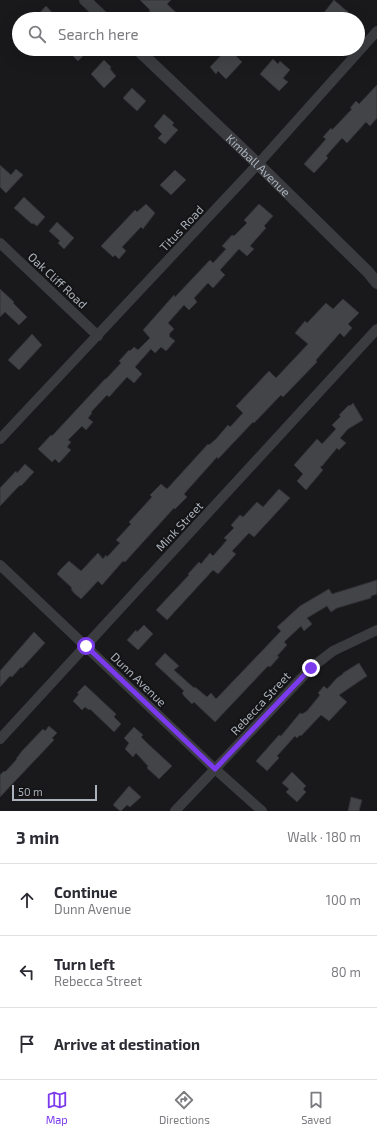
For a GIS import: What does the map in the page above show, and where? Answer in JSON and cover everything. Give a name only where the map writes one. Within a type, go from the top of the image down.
[{"type":"street","points":[[85,0],[98,12]]},
{"type":"street","name":"Titus Road","points":[[365,44],[377,31]]},
{"type":"street","name":"Kimball Avenue","points":[[144,56],[258,164],[368,272],[377,283]]},
{"type":"street","name":"Titus Road","points":[[0,439],[258,164],[355,56]]},
{"type":"street","name":"Oak Cliff Road","points":[[0,243],[98,336]]},
{"type":"street","name":"Mink Street","points":[[0,739],[377,329]]},
{"type":"street","name":"Dunn Avenue","points":[[0,565],[215,769],[262,811]]},
{"type":"street","name":"Rebecca Street","points":[[175,811],[311,668],[333,651],[377,630]]},
{"type":"building","points":[[140,0],[171,0],[167,4],[176,12],[150,12]]},
{"type":"building","points":[[334,0],[348,12],[324,12]]},
{"type":"building","points":[[46,6],[52,12],[40,12]]},
{"type":"building","points":[[73,56],[83,56],[78,61]]},
{"type":"building","points":[[220,56],[236,56],[242,62],[226,79],[218,71],[216,74],[210,67]]},
{"type":"building","points":[[273,59],[278,64],[280,61],[290,70],[283,78],[288,82],[279,91],[260,74]]},
{"type":"building","points":[[104,60],[111,67],[110,69],[116,76],[104,88],[91,74]]},
{"type":"building","points":[[377,85],[377,118],[370,126],[366,122],[347,143],[342,138],[326,156],[328,158],[314,173],[304,164],[326,139],[323,137],[331,128],[332,130],[352,109],[350,108],[356,101],[359,104]]},
{"type":"building","points":[[132,88],[146,101],[137,111],[123,98]]},
{"type":"building","points":[[164,114],[174,123],[172,125],[178,130],[165,144],[158,138],[162,134],[154,126]]},
{"type":"building","points":[[0,165],[11,175],[16,169],[23,175],[6,193],[0,187]]},
{"type":"building","points":[[175,170],[186,180],[171,195],[160,185]]},
{"type":"building","points":[[24,197],[45,217],[37,226],[33,223],[32,224],[14,208]]},
{"type":"building","points":[[146,204],[155,213],[143,229],[141,227],[122,247],[126,251],[119,259],[115,255],[113,257],[101,246],[135,210],[137,212]]},
{"type":"building","points":[[259,204],[273,216],[264,226],[266,228],[250,246],[254,249],[247,256],[239,249],[220,270],[225,275],[213,288],[208,283],[194,298],[197,302],[189,310],[184,305],[168,323],[174,329],[169,336],[175,341],[166,351],[161,347],[155,353],[151,349],[135,367],[142,374],[134,383],[127,377],[109,397],[107,395],[91,412],[92,413],[88,418],[93,422],[86,430],[82,426],[68,440],[71,442],[67,447],[71,450],[59,463],[55,459],[52,462],[38,449],[121,363],[119,361],[129,350],[130,351],[134,347],[138,350],[150,338],[143,330],[174,295],[175,297],[210,260],[213,263],[226,249],[222,246],[232,235],[234,236],[247,223],[244,220]]},
{"type":"building","points":[[57,222],[74,238],[64,249],[58,243],[60,241],[49,231]]},
{"type":"building","points":[[0,289],[27,317],[19,325],[5,312],[0,317]]},
{"type":"building","points":[[343,299],[359,313],[348,324],[352,328],[344,337],[340,333],[316,360],[317,362],[283,397],[281,395],[218,459],[217,457],[184,494],[187,497],[175,509],[174,508],[102,585],[98,581],[81,599],[74,593],[71,589],[72,588],[57,574],[60,570],[69,561],[81,571],[98,553],[103,559],[106,555],[107,557],[120,543],[116,540],[131,524],[129,522],[152,497],[150,495],[161,484],[167,489],[208,444],[209,445],[216,439],[228,425],[230,427],[243,413],[236,406],[269,371],[276,378],[308,344],[295,333],[305,321],[307,323],[326,303],[333,309]]},
{"type":"building","points":[[32,334],[42,345],[19,370],[8,360]]},
{"type":"building","points":[[353,403],[363,420],[348,429],[340,438],[346,443],[339,450],[337,448],[320,467],[323,470],[306,490],[297,481],[303,474],[294,465],[317,439],[322,444],[336,429],[332,425],[341,416],[339,415]]},
{"type":"building","points":[[25,464],[34,472],[0,506],[0,488]]},
{"type":"building","points":[[279,489],[290,498],[254,537],[249,533],[232,551],[236,554],[218,574],[213,570],[167,620],[156,610],[189,575],[188,574],[199,562],[201,564],[210,553],[213,556],[227,540],[224,538],[234,528],[231,525],[240,515],[243,517],[257,502],[263,507]]},
{"type":"building","points":[[377,580],[377,594],[371,596],[371,598],[337,608],[331,612],[327,606],[307,618],[312,624],[304,631],[301,626],[284,642],[287,645],[277,656],[279,657],[270,667],[268,666],[215,722],[194,702],[192,704],[182,693],[184,691],[155,664],[165,653],[179,666],[174,670],[194,688],[195,687],[207,697],[211,693],[216,699],[281,631],[277,627],[300,606],[329,589],[332,594]]},
{"type":"building","points":[[144,625],[153,634],[138,650],[127,640],[136,630],[137,632]]},
{"type":"building","points":[[34,632],[45,643],[22,668],[21,667],[12,677],[10,676],[0,687],[0,671]]},
{"type":"building","points":[[359,663],[367,676],[339,695],[347,702],[329,721],[321,715],[301,736],[300,735],[297,738],[295,736],[277,756],[279,758],[267,771],[256,761],[279,735],[281,736],[300,713],[302,714],[307,711],[320,695],[318,693],[324,686],[327,689],[343,673]]},
{"type":"building","points":[[85,685],[116,714],[114,717],[121,724],[114,732],[90,709],[89,710],[85,707],[82,710],[73,701],[79,694],[77,693]]},
{"type":"building","points":[[49,726],[57,733],[52,738],[54,740],[0,797],[0,775],[4,771],[5,772],[43,729],[45,731]]},
{"type":"building","points":[[134,727],[143,735],[141,737],[172,766],[159,779],[147,768],[148,766],[136,753],[133,757],[125,749],[129,743],[124,738]]},
{"type":"building","points":[[292,772],[306,786],[303,789],[306,792],[297,802],[286,792],[289,789],[282,783]]},
{"type":"building","points":[[129,786],[141,797],[130,807],[127,805],[120,811],[113,805]]},
{"type":"building","points":[[351,797],[362,800],[359,811],[348,811]]},
{"type":"route","points":[[86,646],[215,769],[311,668]]}]
